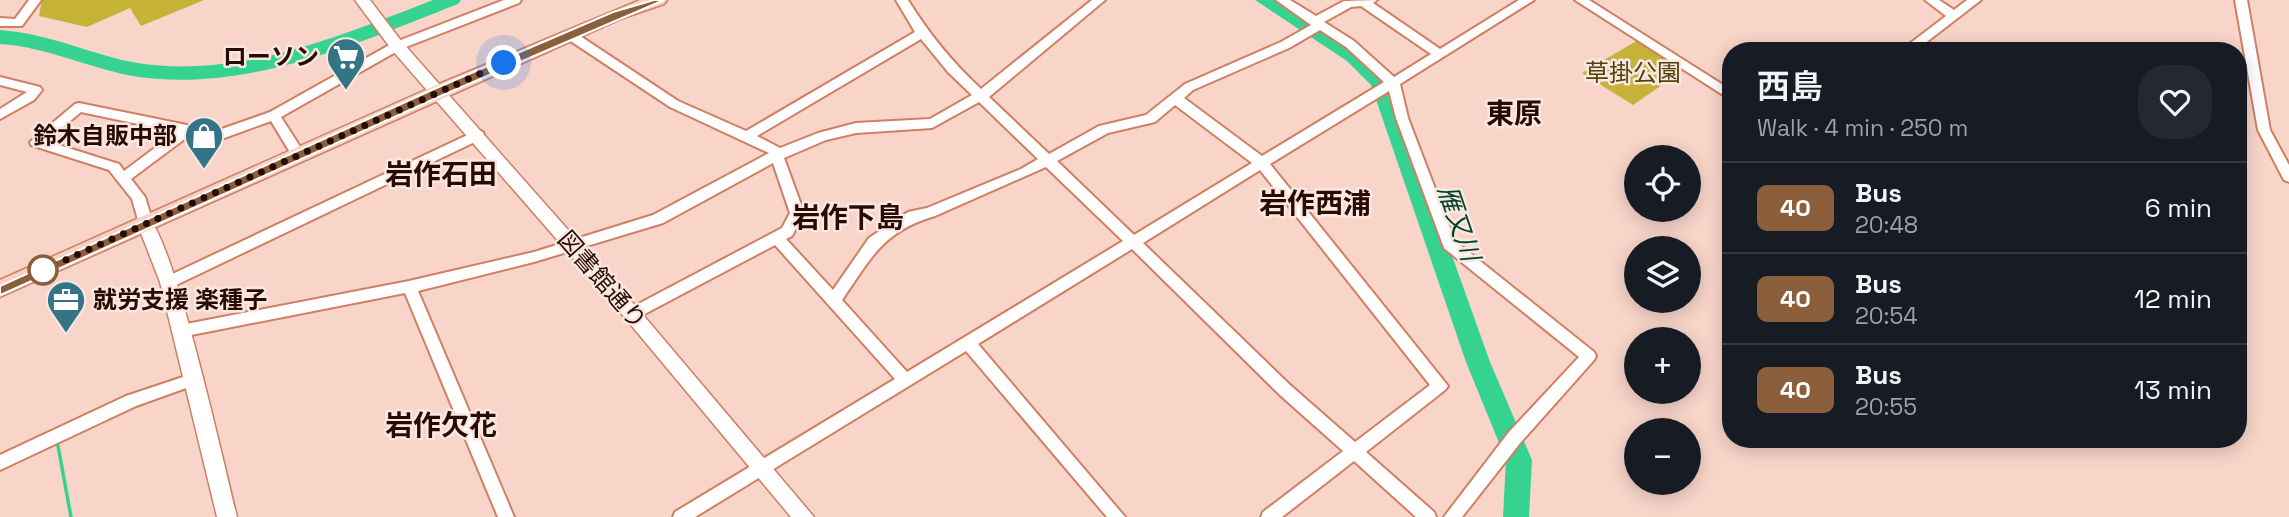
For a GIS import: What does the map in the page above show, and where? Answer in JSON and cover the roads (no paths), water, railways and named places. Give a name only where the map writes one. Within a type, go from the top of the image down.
[{"type":"main road","points":[[0,289],[439,92],[658,0]]},
{"type":"street","points":[[0,22],[18,23],[35,0]]},
{"type":"street","name":"図書館通り","points":[[362,0],[397,46],[478,135],[804,517]]},
{"type":"street","points":[[227,517],[169,282],[141,203],[124,178],[107,162],[36,142],[79,107],[216,135],[274,115],[397,46],[515,0]]},
{"type":"street","points":[[902,0],[922,33],[1047,161],[1353,453],[1428,517]]},
{"type":"street","points":[[181,331],[409,287],[534,257],[658,219],[799,144],[838,132],[932,123],[981,96],[1099,0]]},
{"type":"street","points":[[1282,0],[1315,26],[1371,60],[1393,83],[1402,118],[1449,244],[1589,356],[1512,441],[1452,517]]},
{"type":"street","points":[[681,517],[1528,0]]},
{"type":"street","points":[[1931,0],[1954,15]]},
{"type":"street","points":[[1918,42],[1975,0]]},
{"type":"street","points":[[2241,0],[2264,130],[2289,177]]},
{"type":"street","points":[[834,300],[874,242],[912,216],[930,212],[1047,161],[1104,129],[1150,118],[1189,87],[1315,26],[1348,4],[1369,1],[1439,54]]},
{"type":"street","points":[[1585,1],[1722,90]]},
{"type":"street","points":[[747,136],[922,33]]},
{"type":"street","points":[[570,35],[674,104],[774,149],[797,213],[787,232],[632,314]]},
{"type":"street","points":[[0,81],[36,90],[30,97],[0,115]]},
{"type":"street","points":[[1176,99],[1262,163],[1440,386],[1269,517]]},
{"type":"street","points":[[274,115],[299,156]]},
{"type":"street","points":[[124,178],[189,129]]},
{"type":"street","points":[[169,282],[478,135]]},
{"type":"street","points":[[777,237],[906,381]]},
{"type":"street","points":[[409,287],[506,517]]},
{"type":"street","points":[[968,343],[1117,517]]},
{"type":"street","points":[[0,463],[131,401],[195,379]]},
{"type":"waterway","points":[[0,37],[36,41],[140,70],[180,73],[220,71],[299,55],[451,0]]},
{"type":"waterway","name":"雁又川","points":[[1265,0],[1276,3],[1354,56],[1380,82],[1478,362],[1519,460],[1516,517]]},
{"type":"waterway","points":[[58,446],[71,517]]},
{"type":"place","name":"ローソン","points":[[346,91]]},
{"type":"place","name":"鈴木自販中部","points":[[204,170]]},
{"type":"place","name":"就労支援 楽種子","points":[[66,334]]},
{"type":"district","name":"東原","points":[[1514,113]]},
{"type":"district","name":"岩作石田","points":[[441,174]]},
{"type":"district","name":"岩作西浦","points":[[1315,203]]},
{"type":"district","name":"岩作下島","points":[[848,217]]},
{"type":"district","name":"岩作欠花","points":[[441,425]]},
{"type":"park label","name":"草掛公園","points":[[1633,73]]}]
